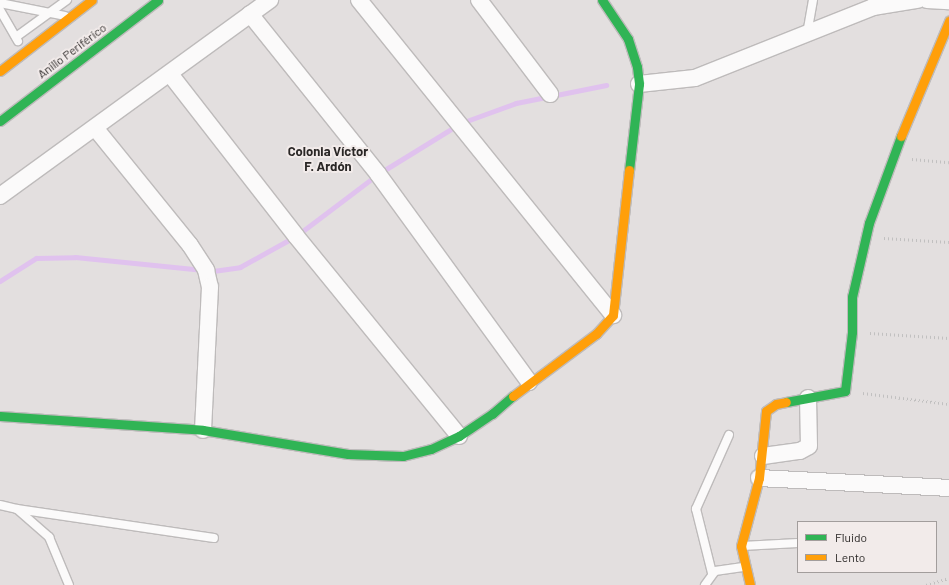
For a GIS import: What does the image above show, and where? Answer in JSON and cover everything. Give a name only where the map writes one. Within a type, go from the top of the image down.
[{"type":"main road","points":[[0,71],[92,0]]},
{"type":"main road","name":"Anillo Periférico","points":[[0,121],[158,0]]},
{"type":"main road","points":[[0,416],[203,430],[348,454],[395,456],[415,455],[459,436],[529,382],[596,334],[613,315],[639,84],[637,67],[628,38],[602,0]]},
{"type":"main road","points":[[750,585],[741,546],[759,478],[763,456],[766,411],[776,404],[845,391],[852,332],[852,297],[866,237],[892,157],[949,21]]},
{"type":"street","points":[[0,196],[96,129],[270,0]]},
{"type":"street","points":[[360,0],[613,315]]},
{"type":"street","points":[[479,0],[550,94]]},
{"type":"street","points":[[639,84],[695,78],[807,35],[873,7],[917,0]]},
{"type":"street","points":[[927,0],[949,1]]},
{"type":"street","points":[[250,14],[378,174],[529,382]]},
{"type":"street","points":[[0,64],[24,52]]},
{"type":"street","points":[[170,74],[296,236],[459,436]]},
{"type":"street","points":[[96,129],[190,245],[206,270],[210,287],[203,430]]},
{"type":"street","points":[[763,456],[800,451],[809,446],[808,398]]},
{"type":"street","points":[[759,478],[949,488]]},
{"type":"lane","points":[[16,37],[67,0]]},
{"type":"lane","points":[[807,35],[813,0]]},
{"type":"lane","points":[[0,3],[70,17]]},
{"type":"lane","points":[[0,10],[24,52]]},
{"type":"lane","points":[[705,585],[712,572],[696,508],[729,435]]},
{"type":"lane","points":[[0,505],[17,509],[214,538]]},
{"type":"lane","points":[[17,509],[49,537],[69,585]]},
{"type":"lane","points":[[741,546],[797,543]]},
{"type":"lane","points":[[712,572],[746,566]]},
{"type":"path","points":[[892,157],[949,162]]},
{"type":"path","points":[[866,237],[949,242]]},
{"type":"path","points":[[852,332],[949,338]]},
{"type":"path","points":[[845,391],[949,404]]},
{"type":"path","points":[[926,585],[949,578]]},
{"type":"waterway","points":[[0,281],[36,258],[75,257],[213,271],[240,267],[296,236],[378,174],[461,123],[516,103],[606,85]]},
{"type":"traffic: fast","points":[[0,121],[158,0]]},
{"type":"traffic: fast","points":[[602,0],[628,39],[637,67],[639,84],[629,170]]},
{"type":"traffic: fast","points":[[786,402],[845,391],[852,332],[852,297],[869,223],[901,136]]},
{"type":"traffic: fast","points":[[0,416],[203,430],[348,454],[403,456],[431,449],[459,436],[492,414],[513,396]]},
{"type":"traffic: slow","points":[[0,71],[92,0]]},
{"type":"traffic: slow","points":[[901,136],[949,21]]},
{"type":"traffic: slow","points":[[513,396],[596,334],[613,315],[629,170]]},
{"type":"traffic: slow","points":[[750,585],[741,546],[759,478],[766,411],[776,404],[786,402]]},
{"type":"district","name":"Colonia Víctor F. Ardón","points":[[328,160]]}]
